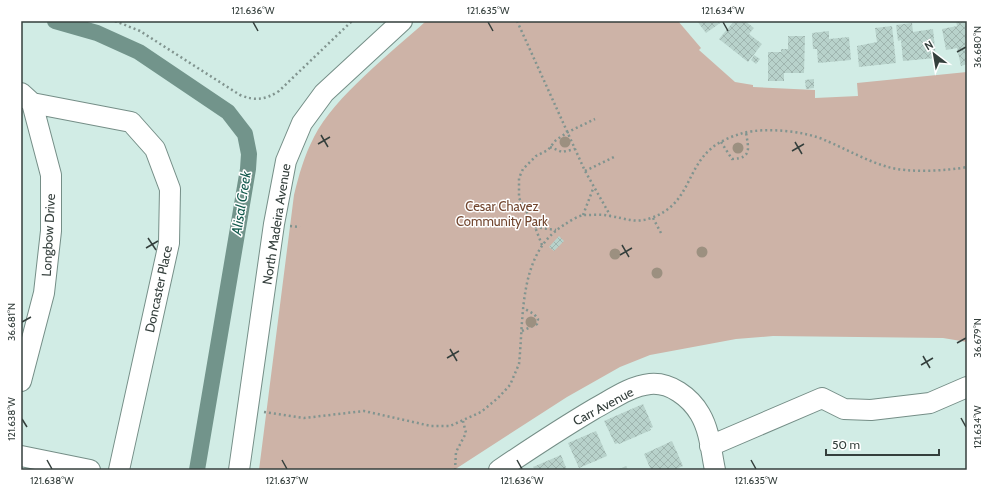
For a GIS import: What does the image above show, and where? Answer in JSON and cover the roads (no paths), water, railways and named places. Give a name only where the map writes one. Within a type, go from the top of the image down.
[{"type":"street","name":"North Madeira Avenue","points":[[240,470],[280,183],[293,140],[302,123],[324,94],[402,21]]},
{"type":"street","name":"Longbow Drive","points":[[21,381],[44,293],[51,231],[51,175],[26,98]]},
{"type":"street","name":"Doncaster Place","points":[[26,98],[131,122],[155,149],[170,189],[169,243],[119,470]]},
{"type":"street","name":"Carr Avenue","points":[[499,470],[562,428],[628,391],[650,384],[670,387],[686,397],[700,414],[704,422],[715,470]]},
{"type":"street","points":[[710,446],[822,398],[844,409],[872,410],[930,403],[967,387]]},
{"type":"street","points":[[21,456],[90,470]]},
{"type":"waterway","name":"Alisal Creek","points":[[55,21],[97,33],[139,52],[228,112],[245,134],[249,154],[248,169],[197,470]]},
{"type":"park label","name":"Cesar Chavez Community Park","points":[[502,214]]}]
